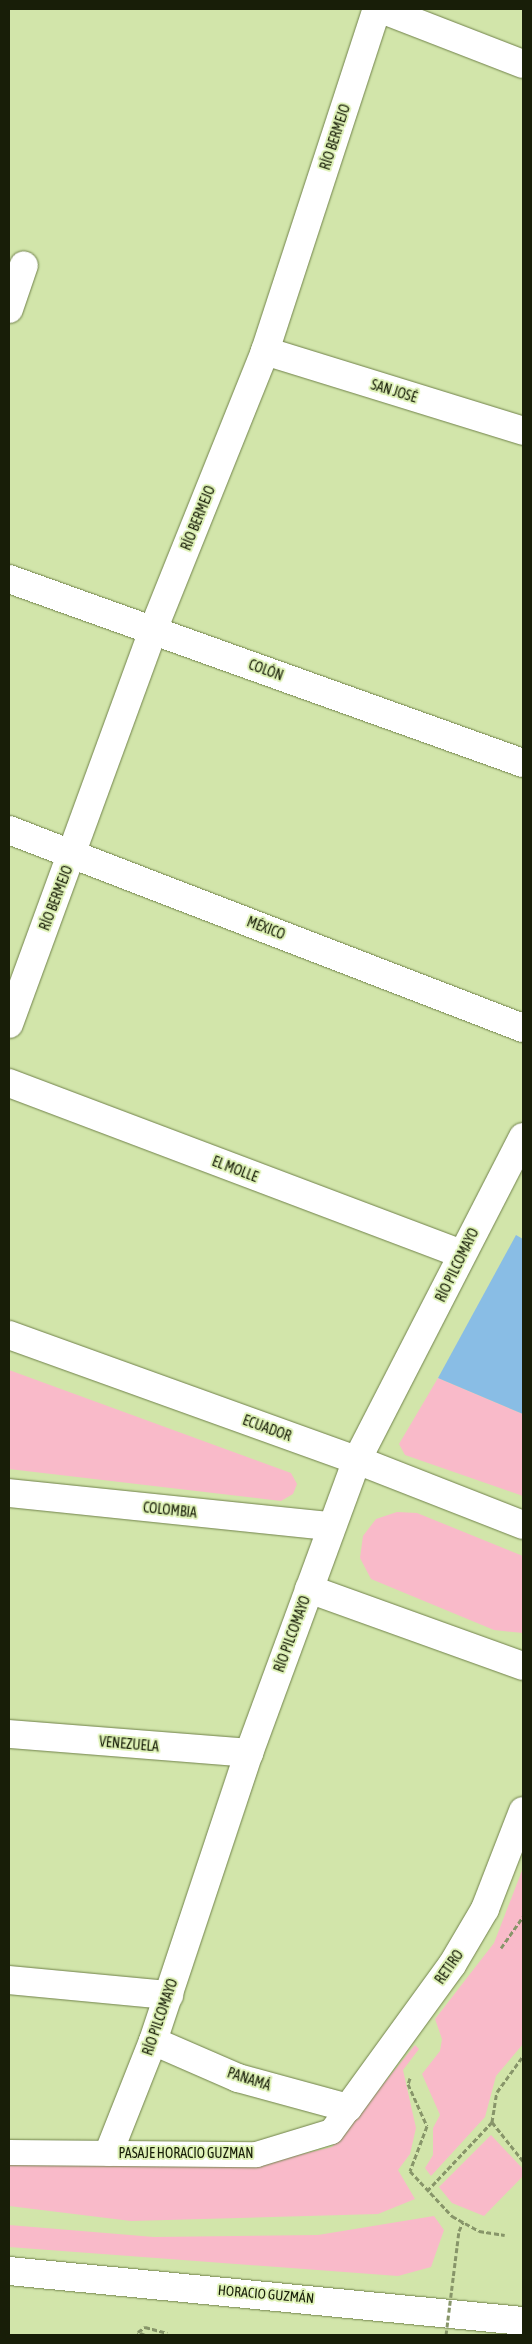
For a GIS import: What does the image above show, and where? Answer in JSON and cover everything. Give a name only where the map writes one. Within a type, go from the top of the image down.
[{"type":"street","name":"RÍO BERMEJO","points":[[9,1024],[153,630],[265,351],[377,9]]},
{"type":"street","points":[[381,9],[523,64]]},
{"type":"street","points":[[9,309],[24,265]]},
{"type":"street","name":"SAN JOSÉ","points":[[265,351],[523,431]]},
{"type":"street","name":"COLÓN","points":[[9,578],[523,763]]},
{"type":"street","name":"MÉXICO","points":[[9,830],[73,853],[523,1028]]},
{"type":"street","name":"EL MOLLE","points":[[9,1083],[461,1254]]},
{"type":"street","name":"RÍO PILCOMAYO","points":[[109,2152],[153,2041],[249,1753],[331,1526],[357,1460],[461,1254],[523,1137]]},
{"type":"street","name":"ECUADOR","points":[[9,1335],[357,1460],[523,1526]]},
{"type":"street","name":"COLOMBIA","points":[[9,1493],[331,1526]]},
{"type":"street","points":[[309,1589],[523,1666]]},
{"type":"street","name":"VENEZUELA","points":[[9,1734],[249,1753]]},
{"type":"street","name":"RETIRO","points":[[348,2108],[452,1965],[485,1909],[523,1810]]},
{"type":"street","points":[[9,1980],[168,1995]]},
{"type":"street","name":"PANAMÁ","points":[[153,2041],[238,2078],[348,2108]]},
{"type":"street","name":"PASAJE HORACIO GUZMAN","points":[[9,2152],[256,2154],[331,2131],[348,2108]]},
{"type":"street","name":"HORACIO GUZMÁN","points":[[9,2271],[462,2313],[523,2321]]},
{"type":"street","points":[[462,2313],[483,2335]]},
{"type":"path","points":[[427,2191],[492,2122],[497,2092],[523,2056]]},
{"type":"path","points":[[414,2068],[408,2084],[426,2126],[410,2171],[427,2191],[463,2222],[480,2231],[505,2235]]},
{"type":"path","points":[[492,2122],[523,2161]]},
{"type":"path","points":[[446,2335],[459,2231],[463,2222]]},
{"type":"path","points":[[145,2335],[138,2332],[145,2327],[167,2333]]},
{"type":"shaded area","points":[[9,1370],[291,1473],[297,1484],[293,1494],[281,1501],[9,1469]]},
{"type":"shaded area","points":[[438,1378],[523,1414],[523,1496],[405,1455],[399,1444]]},
{"type":"shaded area","points":[[397,1512],[417,1513],[523,1556],[523,1633],[494,1630],[371,1579],[360,1558],[363,1536],[376,1519]]},
{"type":"shaded area","points":[[523,1868],[523,2044],[496,2076],[485,2117],[431,2176],[425,2168],[433,2155],[433,2128],[440,2115],[422,2074],[440,2051],[442,2039],[435,2019],[494,1943]]},
{"type":"shaded area","points":[[415,2045],[419,2049],[403,2070],[416,2128],[410,2154],[398,2170],[415,2199],[378,2214],[131,2221],[9,2206],[9,2162],[248,2167],[332,2147]]},
{"type":"shaded area","points":[[491,2135],[523,2169],[523,2176],[484,2216],[452,2203],[439,2187]]},
{"type":"shaded area","points":[[434,2216],[444,2230],[431,2267],[398,2276],[9,2247],[9,2225],[154,2237],[318,2235]]},
{"type":"building","points":[[516,1235],[523,1239],[523,1414],[438,1378]]}]
